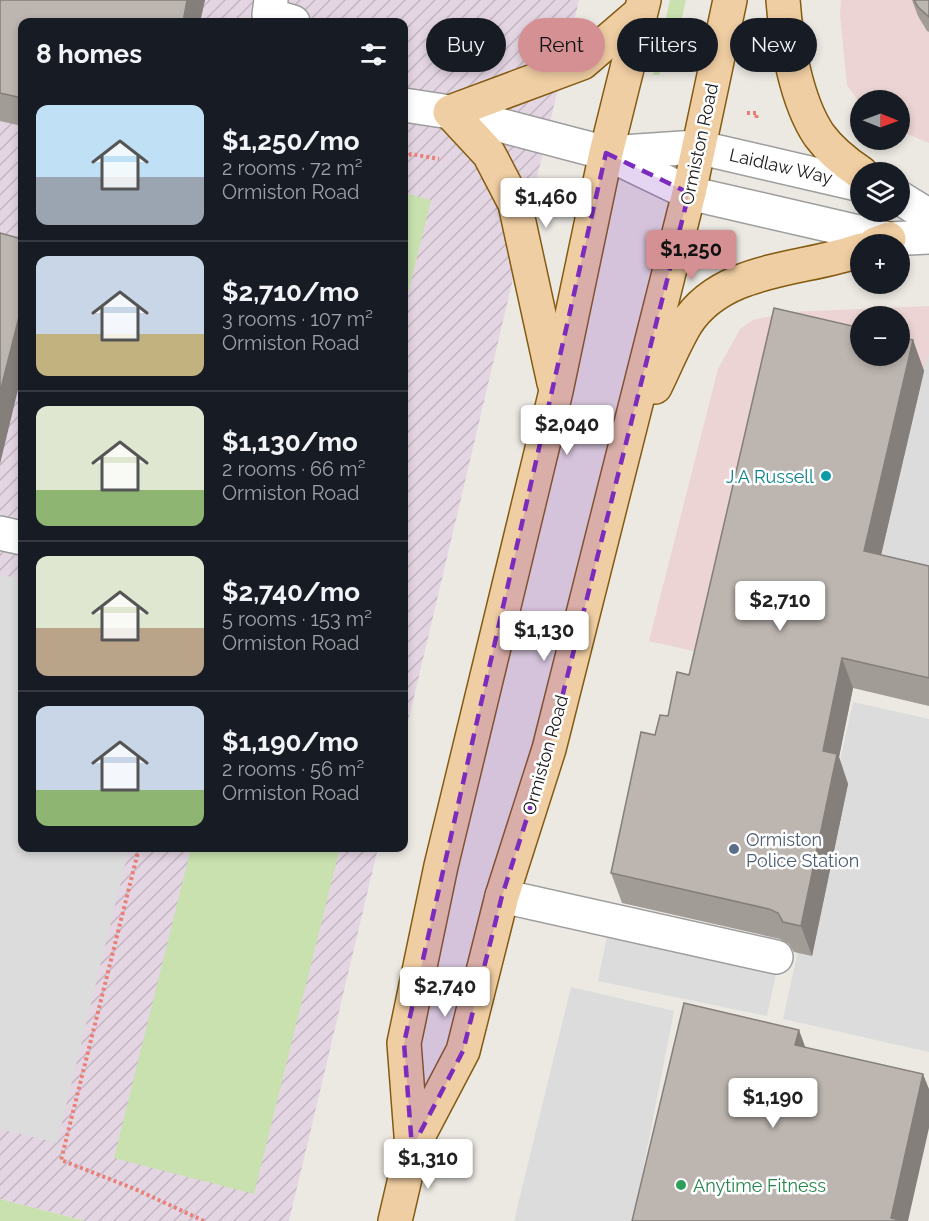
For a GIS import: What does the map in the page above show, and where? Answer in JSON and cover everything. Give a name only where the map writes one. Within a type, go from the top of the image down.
[{"type":"main road","name":"Ormiston Road","points":[[395,1221],[412,1148],[463,1051],[502,896],[549,749],[689,193],[730,0]]},
{"type":"main road","points":[[783,0],[799,92],[819,135],[850,165]]},
{"type":"main road","name":"Ormiston Road","points":[[412,1148],[404,1043],[441,866],[556,391],[606,153],[642,7]]},
{"type":"main road","points":[[556,391],[544,348],[515,204],[489,154],[450,112],[582,63],[642,7]]},
{"type":"main road","points":[[628,441],[686,323],[709,299],[735,283],[850,251]]},
{"type":"street","points":[[408,106],[450,112],[606,153],[689,193],[850,237]]},
{"type":"street","name":"Laidlaw Way","points":[[606,153],[698,147],[850,182]]},
{"type":"street","points":[[910,204],[929,216]]},
{"type":"street","points":[[910,239],[929,237]]},
{"type":"street","points":[[0,532],[18,537]]},
{"type":"street","points":[[502,896],[776,957]]},
{"type":"path","points":[[137,852],[61,1160],[135,1189],[204,1221]]},
{"type":"highlighted area","points":[[606,153],[689,193],[549,749],[502,896],[463,1051],[412,1148],[404,1043]]},
{"type":"shaded area","points":[[0,0],[579,0],[575,18],[518,18],[518,72],[562,72],[408,722],[408,18],[18,18],[18,852],[377,852],[289,1221],[85,1221],[0,1199]]},
{"type":"shaded area","points":[[841,0],[929,0],[929,143],[910,135],[910,90],[850,90],[847,85],[840,15]]},
{"type":"shaded area","name":"J.A Russell","points":[[929,306],[929,705],[649,641],[718,369],[740,329],[753,320],[790,312],[850,309],[850,366],[910,366],[910,307]]},
{"type":"shaded area","points":[[929,356],[929,597],[872,587]]},
{"type":"shaded area","points":[[0,574],[18,579],[18,852],[128,852],[57,1143],[0,1129]]},
{"type":"shaded area","points":[[853,702],[929,719],[929,1052],[783,1019]]},
{"type":"shaded area","points":[[612,911],[782,946],[767,1016],[598,981]]},
{"type":"shaded area","points":[[571,987],[674,1011],[633,1221],[514,1221]]},
{"type":"green space","points":[[670,0],[686,0],[682,18],[666,18]]},
{"type":"green space","points":[[408,194],[431,200],[408,294]]},
{"type":"green space","points":[[190,852],[339,852],[254,1194],[114,1158]]},
{"type":"green space","points":[[0,1199],[85,1221],[0,1221]]},
{"type":"building","points":[[0,0],[187,0],[184,18],[18,18],[18,97],[0,93]]},
{"type":"building","points":[[914,0],[929,0],[929,17],[918,7]]},
{"type":"building","points":[[0,233],[18,238],[18,321],[0,392]]},
{"type":"building","points":[[774,308],[850,325],[850,366],[907,366],[864,551],[929,566],[929,678],[842,658],[823,751],[837,754],[801,926],[783,922],[778,913],[769,909],[611,873],[641,732],[655,735],[660,715],[668,716],[677,672],[689,675]]},
{"type":"building","points":[[684,1003],[799,1030],[795,1045],[923,1074],[891,1218],[903,1221],[632,1221]]},
{"type":"place","name":"J.A Russell","points":[[826,476]]},
{"type":"place","name":"Ormiston Police Station","points":[[734,849]]},
{"type":"place","name":"Anytime Fitness","points":[[681,1185]]}]
